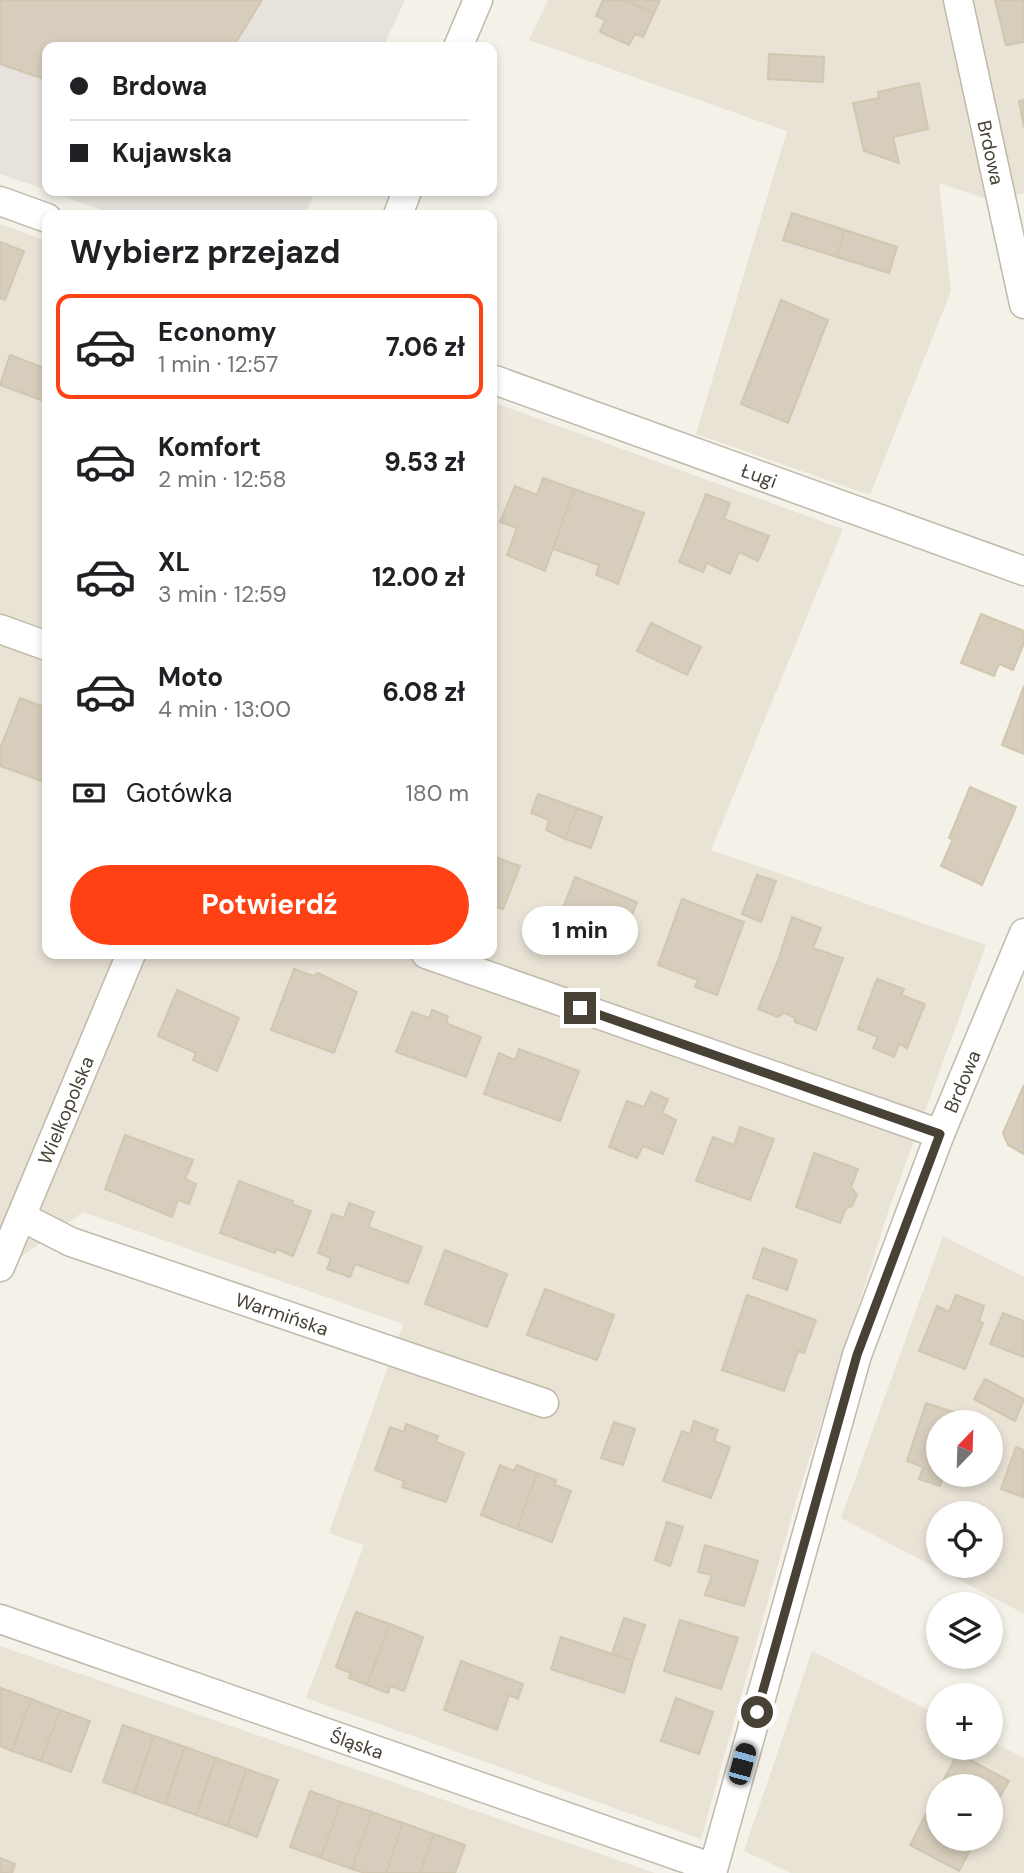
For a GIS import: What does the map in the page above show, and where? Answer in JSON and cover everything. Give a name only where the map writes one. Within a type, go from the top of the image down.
[{"type":"street","points":[[460,42],[478,0]]},
{"type":"street","name":"Brdowa","points":[[958,0],[1024,304]]},
{"type":"street","points":[[0,201],[42,216]]},
{"type":"street","name":"Ługi","points":[[497,381],[1024,571]]},
{"type":"street","points":[[0,629],[42,644]]},
{"type":"street","name":"Brdowa","points":[[713,1871],[857,1355],[940,1134],[1024,933]]},
{"type":"street","name":"Wielkopolska","points":[[0,1267],[129,959]]},
{"type":"street","points":[[440,959],[940,1134]]},
{"type":"street","name":"Warmińska","points":[[22,1217],[71,1242],[544,1403]]},
{"type":"street","name":"Śląska","points":[[0,1619],[713,1871]]},
{"type":"shaded area","points":[[0,0],[405,0],[385,42],[42,42],[42,188],[0,174]]},
{"type":"shaded area","points":[[548,0],[1024,0],[1024,193],[990,200],[939,183],[951,291],[870,495],[696,434],[787,131],[529,40]]},
{"type":"shaded area","points":[[62,196],[314,196],[307,210],[103,210]]},
{"type":"shaded area","points":[[0,224],[42,239],[42,959],[497,959],[497,404],[843,529],[711,850],[986,945],[889,1209],[796,1501],[701,1839],[306,1698],[364,1545],[329,1533],[403,1324],[83,1212],[0,1272]]},
{"type":"shaded area","points":[[943,1236],[1024,1277],[1024,1614],[1003,1603],[1003,1592],[982,1592],[955,1578],[1003,1578],[1003,1501],[926,1501],[926,1563],[841,1518]]},
{"type":"shaded area","points":[[0,1646],[655,1873],[0,1873]]},
{"type":"shaded area","points":[[812,1651],[926,1709],[926,1760],[1003,1760],[1003,1747],[1024,1758],[1024,1873],[791,1873],[744,1851]]},
{"type":"building","points":[[0,0],[262,0],[236,42],[42,42],[42,78],[0,64]]},
{"type":"building","points":[[603,0],[625,0],[654,13],[643,37],[635,34],[629,45],[600,32],[605,20],[596,16]]},
{"type":"building","points":[[625,0],[660,0],[654,13]]},
{"type":"building","points":[[995,0],[1024,0],[1024,42],[1006,45]]},
{"type":"building","points":[[769,54],[824,57],[823,82],[768,79]]},
{"type":"building","points":[[919,83],[928,129],[893,137],[899,163],[864,151],[853,103],[879,98],[878,92]]},
{"type":"building","points":[[1024,100],[1024,127],[1019,101]]},
{"type":"building","points":[[792,213],[845,230],[837,257],[783,240]]},
{"type":"building","points":[[845,230],[897,247],[889,273],[837,257]]},
{"type":"building","points":[[0,242],[24,251],[5,300],[0,298]]},
{"type":"building","points":[[781,300],[828,320],[788,423],[741,404]]},
{"type":"building","points":[[10,355],[42,367],[42,400],[0,385]]},
{"type":"building","points":[[543,478],[574,489],[545,571],[507,555],[517,528],[500,522],[515,486],[537,495]]},
{"type":"building","points":[[574,489],[644,513],[618,584],[596,575],[599,565],[553,549]]},
{"type":"building","points":[[706,494],[730,503],[724,519],[769,536],[758,561],[739,552],[730,574],[707,563],[703,572],[679,562]]},
{"type":"building","points":[[981,614],[1024,631],[1024,643],[1013,670],[999,664],[994,676],[961,663]]},
{"type":"building","points":[[651,623],[701,647],[687,675],[637,651]]},
{"type":"building","points":[[1024,686],[1024,754],[1002,745]]},
{"type":"building","points":[[20,698],[42,706],[42,781],[0,766],[0,749]]},
{"type":"building","points":[[970,787],[1016,807],[982,885],[941,866],[953,839],[949,838]]},
{"type":"building","points":[[538,794],[577,808],[565,839],[546,830],[549,820],[531,813]]},
{"type":"building","points":[[577,808],[602,817],[591,848],[565,839]]},
{"type":"building","points":[[497,858],[520,866],[503,909],[497,908]]},
{"type":"building","points":[[757,875],[776,881],[761,922],[742,914]]},
{"type":"building","points":[[575,877],[637,902],[618,953],[599,945],[596,952],[574,943],[576,937],[555,929]]},
{"type":"building","points":[[682,899],[744,922],[717,995],[695,987],[698,980],[658,965]]},
{"type":"building","points":[[792,917],[821,928],[813,948],[843,958],[816,1030],[795,1022],[794,1017],[784,1013],[778,1017],[758,1009]]},
{"type":"building","points":[[294,969],[313,976],[318,973],[357,992],[334,1053],[271,1030]]},
{"type":"building","points":[[877,979],[904,989],[901,995],[925,1004],[907,1048],[899,1044],[894,1057],[873,1048],[878,1037],[858,1029]]},
{"type":"building","points":[[177,990],[239,1018],[217,1071],[193,1060],[196,1053],[158,1036]]},
{"type":"building","points":[[432,1010],[448,1016],[446,1023],[481,1037],[466,1077],[396,1052],[412,1012],[429,1018]]},
{"type":"building","points":[[519,1049],[579,1071],[560,1121],[484,1094],[499,1053],[515,1060]]},
{"type":"building","points":[[1024,1085],[1024,1154],[1008,1145],[1003,1133]]},
{"type":"building","points":[[651,1092],[668,1099],[662,1113],[676,1120],[663,1154],[643,1146],[637,1158],[609,1147],[627,1101],[644,1107]]},
{"type":"building","points":[[740,1127],[774,1139],[750,1200],[696,1181],[713,1137],[734,1145]]},
{"type":"building","points":[[125,1135],[193,1160],[185,1179],[196,1184],[189,1204],[178,1200],[172,1217],[105,1189]]},
{"type":"building","points":[[814,1153],[858,1169],[851,1187],[857,1195],[852,1206],[846,1208],[840,1223],[796,1207]]},
{"type":"building","points":[[239,1181],[293,1201],[292,1204],[311,1211],[293,1256],[276,1249],[275,1253],[220,1233]]},
{"type":"building","points":[[349,1203],[374,1212],[368,1227],[422,1247],[408,1283],[355,1264],[350,1277],[327,1269],[331,1258],[318,1253],[332,1214],[344,1218]]},
{"type":"building","points":[[763,1248],[797,1260],[787,1290],[753,1278]]},
{"type":"building","points":[[445,1250],[507,1274],[487,1327],[425,1304]]},
{"type":"building","points":[[545,1289],[614,1315],[597,1360],[527,1335]]},
{"type":"building","points":[[747,1295],[816,1320],[804,1353],[798,1351],[784,1391],[722,1370]]},
{"type":"building","points":[[956,1295],[984,1306],[979,1321],[983,1323],[965,1369],[919,1351],[937,1306],[949,1312]]},
{"type":"building","points":[[1003,1313],[1024,1321],[1024,1357],[990,1344]]},
{"type":"building","points":[[985,1379],[1024,1399],[1015,1421],[1003,1415],[1003,1410],[994,1410],[974,1399]]},
{"type":"building","points":[[926,1403],[947,1410],[926,1410],[926,1481],[919,1479],[923,1467],[907,1461]]},
{"type":"building","points":[[694,1421],[718,1430],[714,1441],[730,1447],[711,1498],[663,1481],[682,1431],[690,1434]]},
{"type":"building","points":[[614,1422],[635,1429],[623,1465],[601,1458]]},
{"type":"building","points":[[406,1424],[438,1436],[436,1442],[464,1453],[446,1502],[402,1487],[404,1481],[375,1470],[390,1427],[404,1432]]},
{"type":"building","points":[[1016,1447],[1024,1450],[1023,1497],[1001,1489]]},
{"type":"building","points":[[500,1465],[514,1471],[517,1465],[537,1473],[517,1529],[481,1515]]},
{"type":"building","points":[[537,1473],[556,1480],[555,1485],[571,1491],[552,1542],[517,1529]]},
{"type":"building","points":[[667,1522],[683,1527],[670,1566],[655,1560]]},
{"type":"building","points":[[705,1545],[758,1561],[744,1606],[705,1595],[712,1575],[698,1572]]},
{"type":"building","points":[[356,1612],[390,1624],[367,1685],[349,1678],[351,1673],[336,1667]]},
{"type":"building","points":[[624,1618],[645,1625],[633,1661],[612,1654]]},
{"type":"building","points":[[680,1620],[738,1638],[721,1689],[664,1671]]},
{"type":"building","points":[[390,1624],[423,1637],[404,1691],[390,1686],[388,1693],[367,1685]]},
{"type":"building","points":[[561,1637],[633,1661],[624,1693],[551,1669]]},
{"type":"building","points":[[461,1661],[523,1684],[518,1699],[509,1695],[497,1730],[444,1710]]},
{"type":"building","points":[[1,1688],[31,1699],[12,1751],[0,1746]]},
{"type":"building","points":[[676,1698],[713,1712],[699,1754],[661,1741]]},
{"type":"building","points":[[31,1699],[60,1710],[41,1761],[12,1751]]},
{"type":"building","points":[[60,1710],[90,1721],[71,1772],[41,1761]]},
{"type":"building","points":[[123,1725],[154,1736],[134,1793],[103,1782]]},
{"type":"building","points":[[154,1736],[185,1747],[165,1804],[134,1793]]},
{"type":"building","points":[[185,1747],[216,1758],[196,1815],[165,1804]]},
{"type":"building","points":[[216,1758],[247,1769],[227,1826],[196,1815]]},
{"type":"building","points":[[954,1760],[971,1760],[996,1774],[947,1774]]},
{"type":"building","points":[[247,1769],[278,1780],[257,1837],[227,1826]]},
{"type":"building","points":[[1003,1778],[1009,1781],[1003,1791]]},
{"type":"building","points":[[310,1791],[341,1802],[321,1858],[290,1847]]},
{"type":"building","points":[[341,1802],[372,1812],[352,1869],[321,1858]]},
{"type":"building","points":[[372,1812],[403,1823],[386,1873],[365,1873],[352,1869]]},
{"type":"building","points":[[926,1814],[926,1851],[970,1851],[959,1871],[910,1845]]},
{"type":"building","points":[[403,1823],[434,1834],[420,1873],[386,1873]]},
{"type":"building","points":[[434,1834],[465,1845],[455,1873],[420,1873]]},
{"type":"building","points":[[0,1858],[15,1864],[12,1873],[0,1873]]},
{"type":"route","points":[[580,1008],[940,1134],[857,1355],[757,1712]]}]
